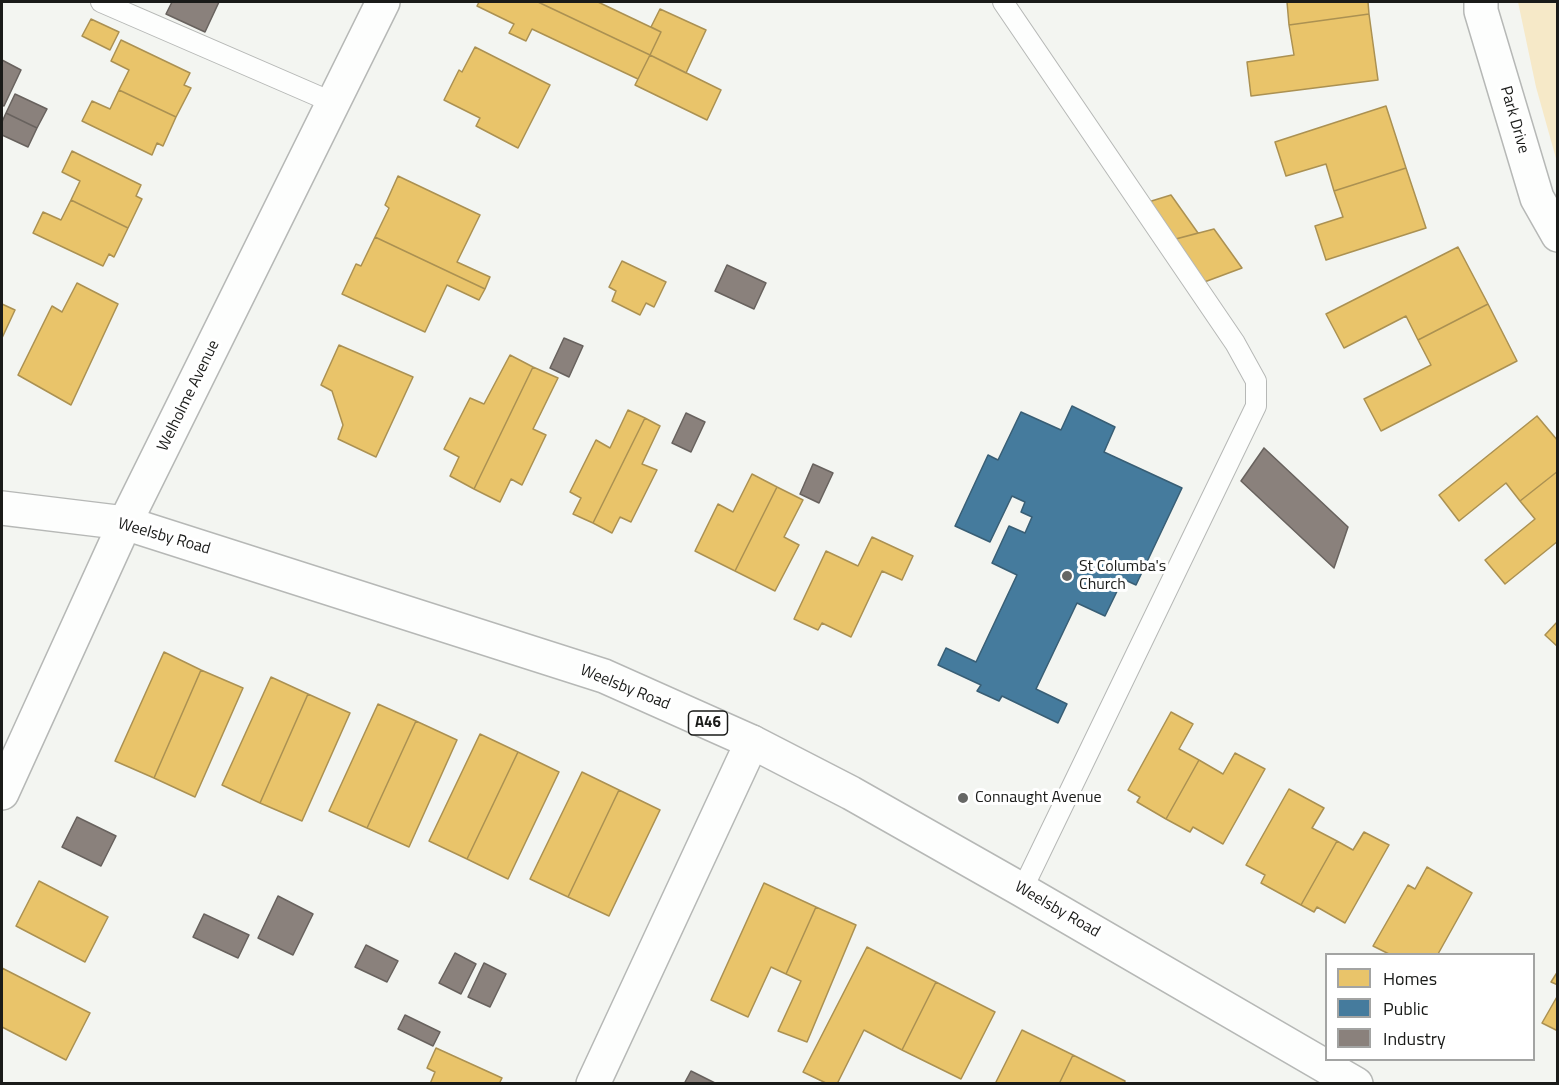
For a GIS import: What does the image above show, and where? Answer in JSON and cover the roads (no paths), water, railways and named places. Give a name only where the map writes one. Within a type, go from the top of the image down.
[{"type":"main road","name":"Welholme Avenue","points":[[2,793],[125,523],[383,2]]},
{"type":"main road","name":"Park Drive","points":[[1481,2],[1481,11],[1537,198],[1557,235]]},
{"type":"main road","name":"Weelsby Road","points":[[2,508],[125,523],[604,676],[752,742],[851,793],[1022,890],[1345,1081]]},
{"type":"main road","points":[[593,1083],[752,742]]},
{"type":"lane","points":[[101,2],[334,103]]},
{"type":"lane","points":[[1003,2],[1235,343],[1256,381],[1256,406],[1022,890]]},
{"type":"place","name":"St Columba's Church","points":[[1067,576]]},
{"type":"place","name":"Connaught Avenue","points":[[963,798]]}]
